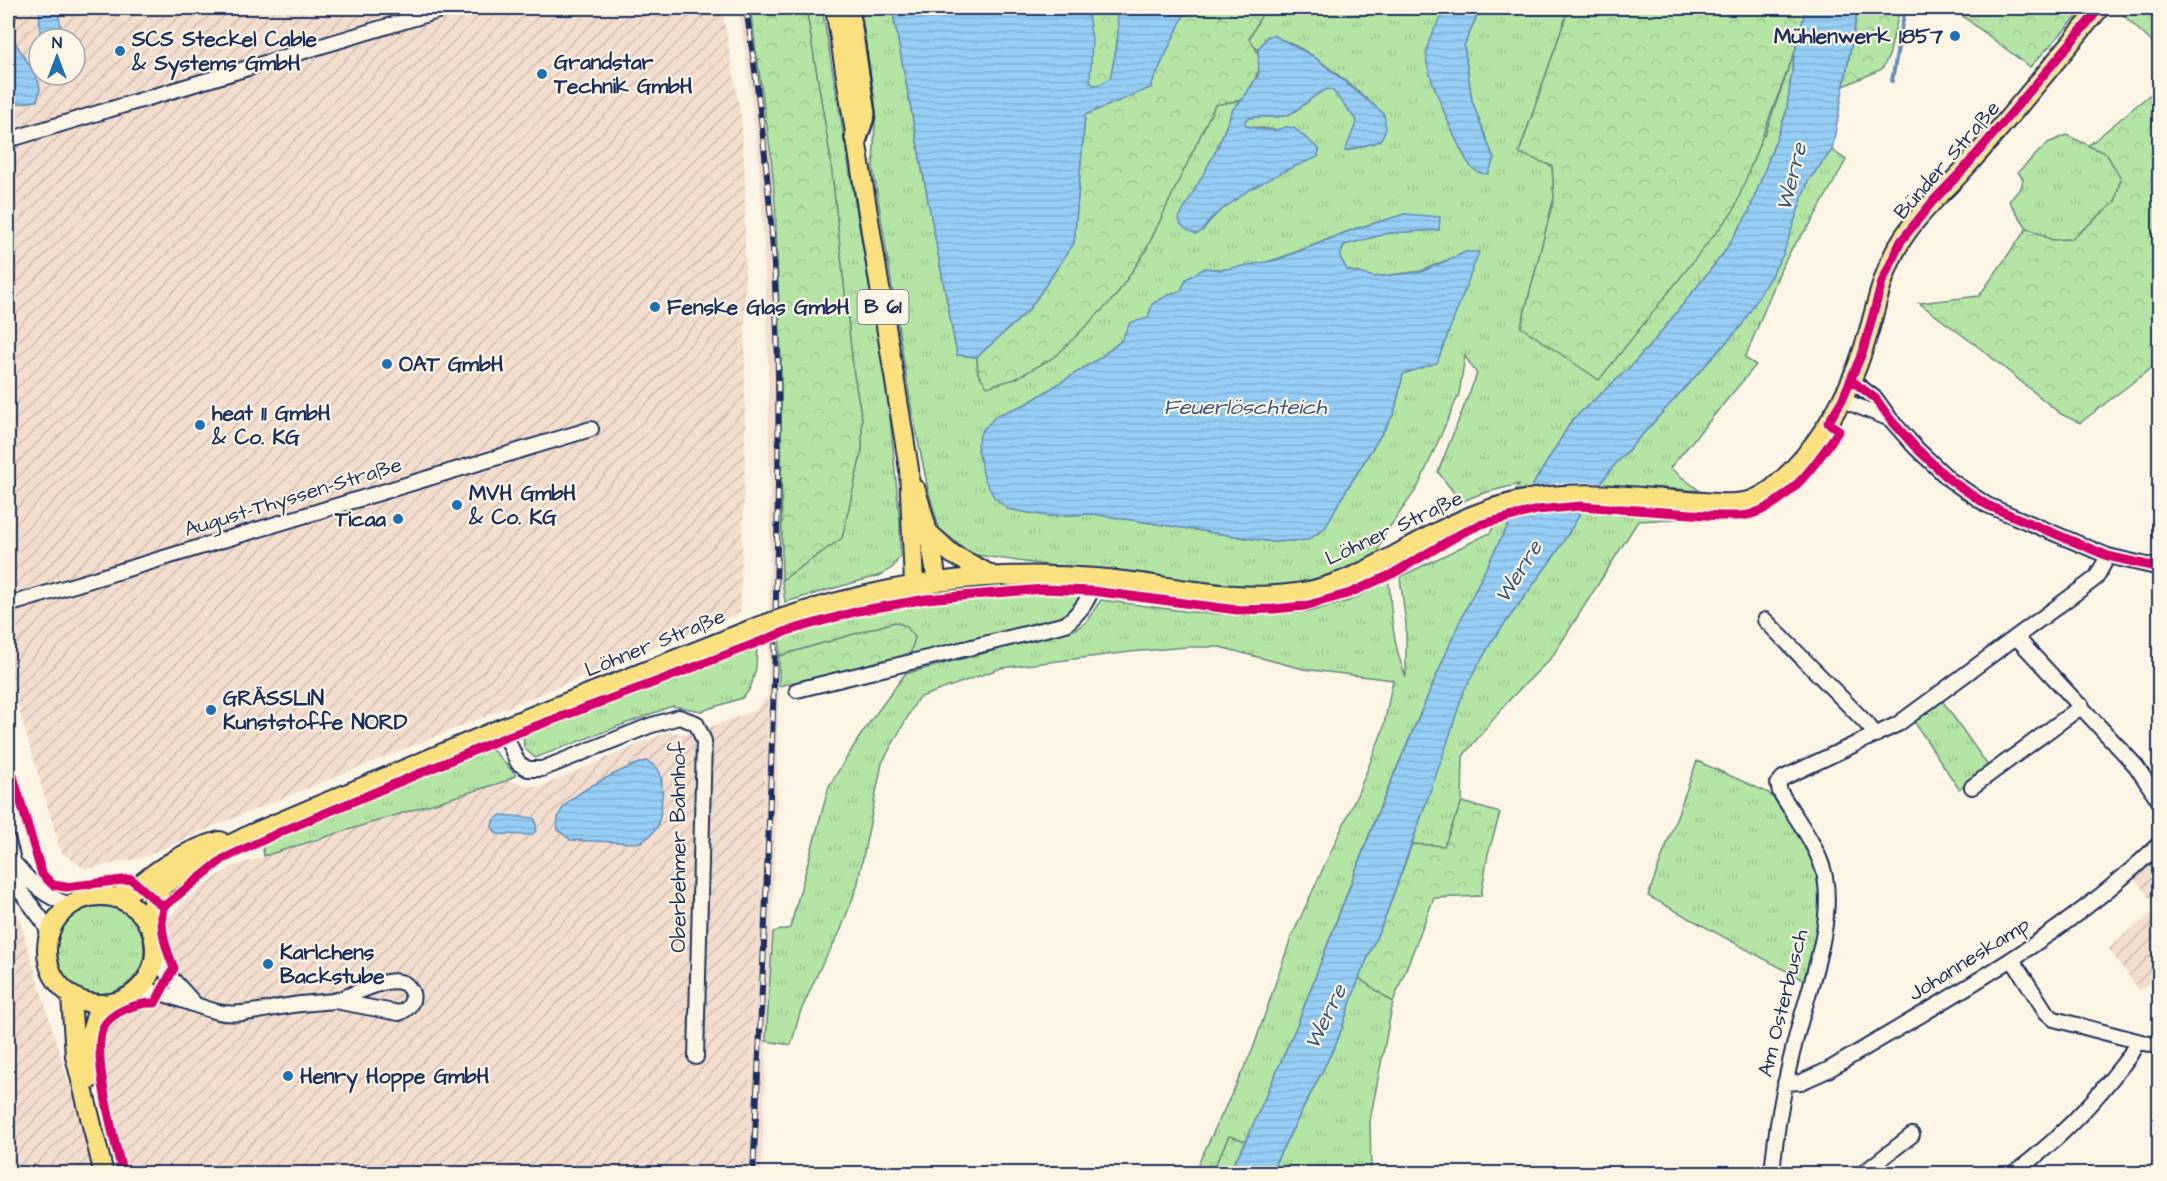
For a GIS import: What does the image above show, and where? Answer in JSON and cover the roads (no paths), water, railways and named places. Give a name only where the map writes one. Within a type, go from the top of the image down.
[{"type":"highway","points":[[848,8],[864,114],[856,138]]},
{"type":"main road","name":"B 61","points":[[836,8],[909,469],[914,584]]},
{"type":"main road","name":"Bünder Straße","points":[[1569,494],[1725,503],[1754,500],[1768,492],[1788,475],[1823,430],[1842,400],[1863,351],[1882,282],[1901,241],[2100,8]]},
{"type":"main road","name":"B 61","points":[[909,469],[929,533],[936,581]]},
{"type":"main road","name":"Löhner Straße","points":[[147,923],[153,899],[164,885],[208,855],[251,834],[502,728],[757,627],[838,601],[914,584],[992,576],[1048,575],[1095,578],[1217,594],[1260,597],[1301,592],[1339,581],[1369,568],[1478,513],[1514,502],[1569,494]]},
{"type":"main road","name":"B 61","points":[[929,533],[951,554],[992,576]]},
{"type":"main road","name":"Löhner Straße","points":[[115,898],[129,893],[162,867],[201,846],[251,834]]},
{"type":"main road","points":[[115,898],[133,907],[147,923],[154,946],[154,959],[151,970],[139,989],[124,999],[108,1004],[88,1003],[71,996],[62,988],[50,969],[47,957],[49,934],[57,918],[71,905],[84,899],[115,898]]},
{"type":"main road","points":[[71,996],[75,1056],[104,1173]]},
{"type":"main road","points":[[89,1107],[90,1035],[96,1015],[108,1004]]},
{"type":"street","points":[[8,140],[448,8]]},
{"type":"street","points":[[1851,380],[1876,399],[1891,420],[1917,448],[1966,492],[2014,518],[2108,555],[2160,568]]},
{"type":"street","points":[[1842,400],[1891,420]]},
{"type":"street","name":"August-Thyssen-Straße","points":[[8,604],[591,429]]},
{"type":"street","name":"Am Osterbusch","points":[[1772,1173],[1777,1125],[1785,1083],[1819,959],[1827,889],[1825,874],[1814,849],[1780,792],[1778,783],[1783,778],[1898,724],[2096,578],[2108,555]]},
{"type":"street","points":[[797,690],[1066,624],[1082,610],[1093,591],[1095,578]]},
{"type":"street","points":[[1765,620],[1876,735]]},
{"type":"street","points":[[2016,637],[2136,766],[2160,802]]},
{"type":"street","points":[[1972,787],[2082,706]]},
{"type":"street","name":"Oberbehmer Bahnhof","points":[[502,728],[518,763],[528,769],[542,769],[649,726],[680,717],[696,723],[704,741],[696,1057]]},
{"type":"street","points":[[8,841],[21,892],[43,921],[49,934]]},
{"type":"street","name":"Johanneskamp","points":[[1785,1083],[1801,1082],[1828,1070],[2013,959],[2079,914],[2160,843]]},
{"type":"street","points":[[14,862],[38,889],[57,901],[71,905]]},
{"type":"street","points":[[154,959],[195,1004]]},
{"type":"street","points":[[2013,959],[2046,1012],[2054,1019],[2160,1047]]},
{"type":"street","points":[[139,989],[159,991],[220,1013],[258,1012],[286,1006],[335,1001],[397,980],[408,986],[412,996],[409,1007],[399,1013],[335,1001]]},
{"type":"street","points":[[2013,1173],[2058,1136],[2094,1100],[2133,1052],[2136,1042]]},
{"type":"street","points":[[1862,1173],[1912,1135]]},
{"type":"water","points":[[39,8],[55,8],[61,27],[40,27]]},
{"type":"water","points":[[892,8],[1087,8],[1092,40],[1090,82],[1094,85],[1101,84],[1110,78],[1118,32],[1118,23],[1113,8],[1187,8],[1150,88],[1085,115],[1074,243],[1028,311],[977,357],[957,355]]},
{"type":"water","points":[[1447,8],[1480,8],[1464,46],[1472,101],[1494,159],[1488,174],[1476,171],[1467,161],[1446,117],[1429,71],[1427,47],[1429,40]]},
{"type":"water","name":"Werre","points":[[1806,8],[1858,8],[1832,150],[1808,181],[1783,255],[1742,325],[1611,469],[1557,552],[1492,641],[1464,690],[1386,915],[1359,978],[1337,1042],[1270,1173],[1228,1174],[1246,1141],[1297,1025],[1377,815],[1459,623],[1501,538],[1572,420],[1628,369],[1653,342],[1723,254],[1749,212],[1786,113],[1795,51]]},
{"type":"water","points":[[11,13],[16,18],[11,33],[27,61],[27,87],[40,87],[37,101],[8,105],[8,14]]},
{"type":"water","points":[[1273,35],[1313,56],[1384,114],[1386,129],[1380,141],[1345,151],[1357,121],[1333,91],[1328,89],[1287,115],[1245,120],[1246,126],[1265,130],[1294,128],[1319,149],[1318,157],[1286,170],[1249,190],[1211,218],[1202,231],[1196,234],[1183,226],[1179,218],[1217,149],[1233,109],[1242,100],[1259,74],[1258,50],[1267,37]]},
{"type":"water","name":"Feuerlöschteich","points":[[1405,214],[1440,217],[1439,230],[1389,233],[1344,245],[1340,257],[1347,270],[1374,277],[1421,272],[1466,252],[1479,252],[1437,363],[1403,374],[1394,414],[1325,528],[1308,540],[1273,542],[1093,514],[1047,516],[1008,509],[994,497],[984,478],[977,445],[981,432],[996,416],[1028,403],[1100,358],[1121,341],[1130,323],[1148,318],[1152,304],[1181,291],[1186,279],[1205,268],[1220,270],[1277,260],[1352,230]]},
{"type":"water","points":[[646,761],[658,769],[661,775],[662,805],[658,825],[645,840],[637,843],[571,840],[558,830],[561,811],[575,796],[613,775]]},
{"type":"water","points":[[501,815],[533,818],[536,821],[536,831],[531,835],[497,834],[492,827],[493,821]]},
{"type":"waterway","points":[[1892,81],[1905,8]]},
{"type":"railway","points":[[746,8],[769,193],[776,305],[778,390],[778,518],[773,712],[753,1174]]},
{"type":"place","name":"Mühlenwerk 1857","points":[[1955,36]]},
{"type":"place","name":"SCS Steckel Cable & Systems GmbH","points":[[120,51]]},
{"type":"place","name":"Grandstar Technik GmbH","points":[[542,74]]},
{"type":"place","name":"Fenske Glas GmbH","points":[[655,307]]},
{"type":"place","name":"OAT GmbH","points":[[387,364]]},
{"type":"place","name":"heat 11 GmbH & Co. KG","points":[[200,425]]},
{"type":"place","name":"MVH GmbH & Co. KG","points":[[457,505]]},
{"type":"place","name":"Ticaa","points":[[398,519]]},
{"type":"place","name":"GRÄSSLIN Kunststoffe NORD","points":[[211,710]]},
{"type":"place","name":"Karlchens Backstube","points":[[268,964]]},
{"type":"place","name":"Henry Hoppe GmbH","points":[[288,1076]]}]
